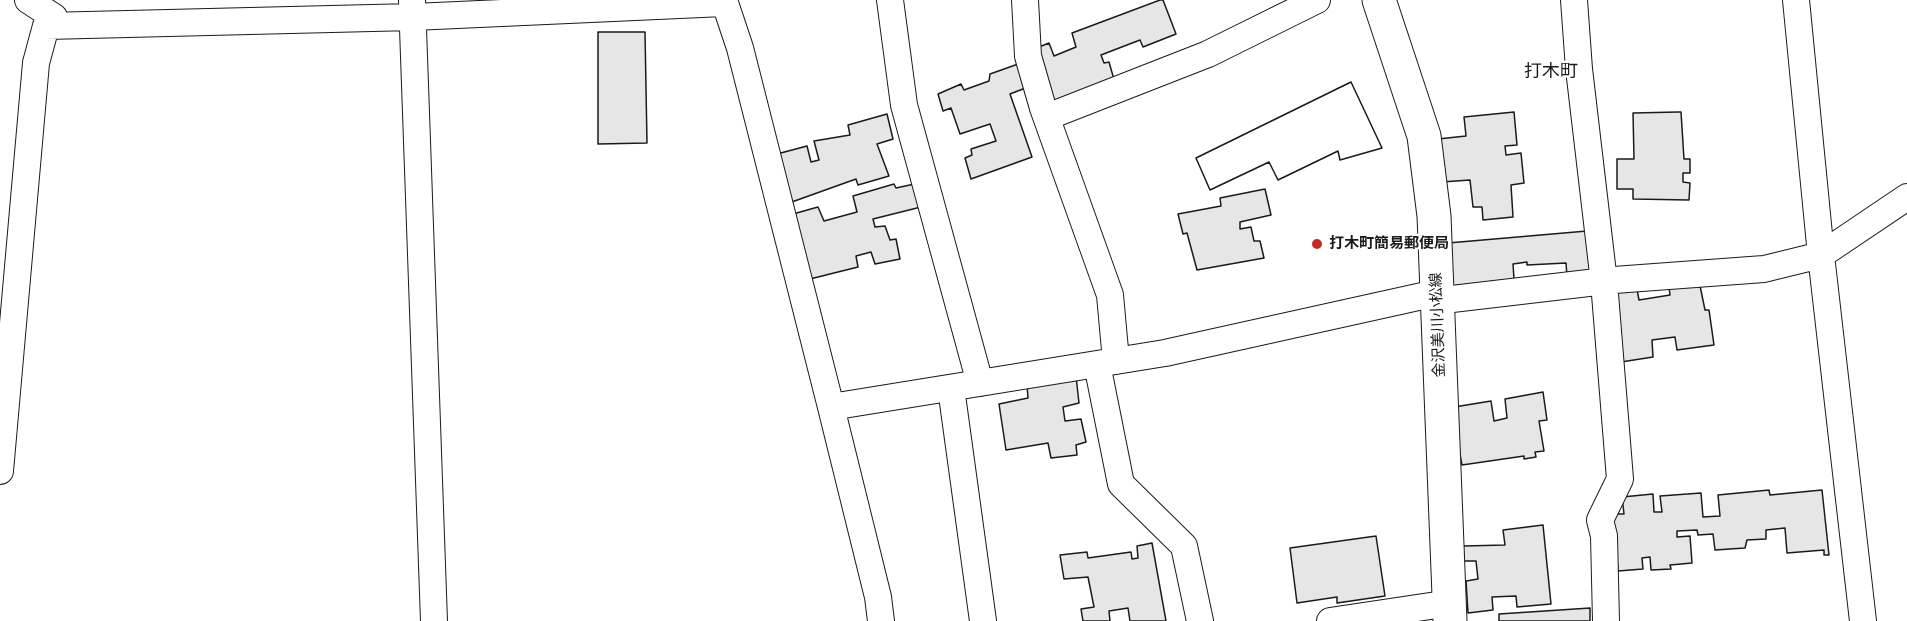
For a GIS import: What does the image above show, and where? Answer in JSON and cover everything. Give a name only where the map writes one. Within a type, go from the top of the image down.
[{"type":"main road","name":"金沢美川小松線","points":[[1379,0],[1424,136],[1434,216],[1450,612]]},
{"type":"street","points":[[0,471],[36,63],[46,26],[54,17],[28,0]]},
{"type":"street","points":[[890,0],[904,105],[980,383]]},
{"type":"street","points":[[1025,0],[1028,56],[1047,117],[1110,295],[1107,362],[1121,484],[1184,546],[1200,621]]},
{"type":"street","points":[[1047,117],[1208,54],[1317,0]]},
{"type":"street","points":[[1574,0],[1579,69],[1604,282],[1620,479],[1600,520],[1604,536],[1606,621]]},
{"type":"street","points":[[1796,0],[1821,255],[1863,621]]},
{"type":"street","points":[[46,26],[413,8],[724,2],[740,48],[878,597],[881,621]]},
{"type":"street","points":[[413,8],[434,621]]},
{"type":"street","points":[[831,407],[1165,353],[1436,299],[1764,269],[1821,255],[1907,197]]},
{"type":"street","points":[[951,388],[983,621]]},
{"type":"street","points":[[1330,621],[1450,612]]},
{"type":"building","points":[[1163,0],[1176,34],[1143,47],[1140,40],[1101,55],[1104,63],[1109,62],[1115,83],[1055,106],[1034,49],[1049,43],[1054,56],[1076,47],[1072,33]]},
{"type":"building","points":[[598,32],[645,32],[647,143],[598,144]]},
{"type":"building","points":[[1021,63],[1028,87],[1010,94],[1032,157],[971,179],[965,158],[972,155],[971,149],[996,141],[990,124],[960,134],[951,108],[943,111],[938,94],[961,84],[964,90],[989,81],[990,74]]},
{"type":"building","points":[[1351,82],[1382,148],[1340,160],[1338,151],[1278,180],[1269,162],[1210,190],[1196,158]]},
{"type":"building","points":[[1351,82],[1382,148],[1340,160],[1338,151],[1278,180],[1269,162],[1210,190],[1196,158]]},
{"type":"building","points":[[1514,112],[1517,145],[1505,146],[1506,155],[1521,153],[1524,183],[1511,185],[1513,217],[1483,220],[1482,207],[1473,207],[1470,180],[1442,182],[1438,139],[1466,136],[1464,117]]},
{"type":"building","points":[[1681,112],[1684,159],[1690,159],[1690,173],[1683,173],[1683,182],[1690,183],[1689,200],[1633,199],[1633,189],[1617,189],[1617,159],[1634,159],[1633,113]]},
{"type":"building","points":[[887,114],[893,139],[877,144],[889,176],[858,185],[856,179],[789,203],[777,154],[807,146],[811,162],[819,160],[814,141],[850,135],[848,125]]},
{"type":"building","points":[[919,183],[925,206],[873,219],[875,227],[885,226],[890,240],[896,239],[900,259],[875,264],[871,252],[856,256],[858,267],[810,279],[793,214],[818,207],[824,221],[857,212],[853,196],[894,184],[896,188]]},
{"type":"building","points":[[1265,189],[1271,215],[1240,222],[1240,229],[1251,227],[1254,241],[1260,241],[1264,258],[1197,270],[1187,233],[1183,234],[1178,214],[1221,206],[1220,198]]},
{"type":"building","points":[[1587,231],[1591,274],[1567,277],[1566,263],[1527,265],[1527,262],[1513,264],[1514,279],[1453,286],[1448,243]]},
{"type":"building","points":[[1698,276],[1705,310],[1709,310],[1714,345],[1677,350],[1675,337],[1652,340],[1653,357],[1621,362],[1612,293],[1637,289],[1639,300],[1670,295],[1668,280]]},
{"type":"building","points":[[1076,376],[1079,403],[1063,407],[1065,421],[1081,419],[1086,442],[1076,445],[1077,455],[1051,458],[1048,443],[1006,450],[999,404],[1028,398],[1027,385]]},
{"type":"building","points":[[1543,392],[1547,420],[1539,421],[1544,451],[1535,452],[1536,457],[1524,459],[1524,456],[1462,465],[1455,429],[1442,409],[1491,401],[1494,421],[1507,418],[1505,399]]},
{"type":"building","points":[[1769,490],[1770,495],[1822,490],[1829,555],[1824,555],[1824,550],[1787,553],[1785,528],[1766,530],[1766,539],[1747,540],[1745,548],[1715,550],[1713,534],[1698,535],[1697,530],[1677,531],[1677,537],[1690,536],[1692,563],[1670,565],[1671,569],[1651,570],[1650,557],[1642,558],[1643,569],[1618,571],[1613,514],[1624,514],[1622,497],[1653,494],[1654,512],[1662,512],[1660,496],[1701,493],[1703,517],[1720,516],[1718,495]]},
{"type":"building","points":[[1543,525],[1551,604],[1517,607],[1516,596],[1492,597],[1493,610],[1468,613],[1466,581],[1478,579],[1476,561],[1464,561],[1463,546],[1505,545],[1503,530]]},
{"type":"building","points":[[1376,536],[1385,596],[1337,603],[1337,597],[1297,603],[1290,548]]},
{"type":"building","points":[[1152,543],[1166,621],[1130,621],[1128,608],[1109,611],[1110,621],[1083,621],[1081,609],[1094,607],[1088,577],[1064,579],[1060,555],[1087,552],[1088,558],[1131,552],[1132,559],[1138,558],[1137,546]]},
{"type":"building","points":[[1590,608],[1590,621],[1499,621],[1499,614]]},
{"type":"place","name":"打木町簡易郵便局","points":[[1317,244]]},
{"type":"district","name":"打木町","points":[[1551,72]]}]
